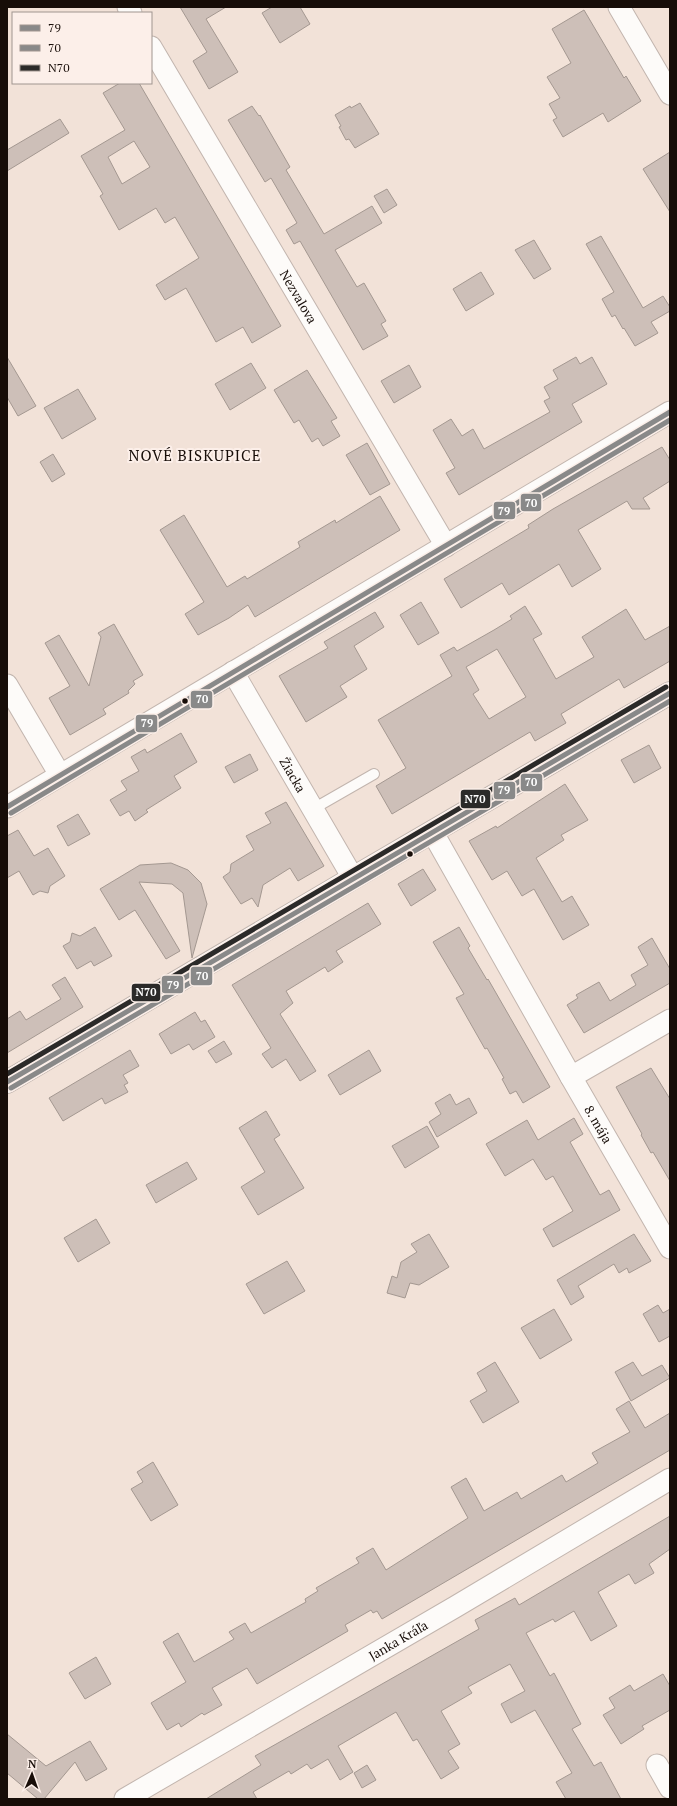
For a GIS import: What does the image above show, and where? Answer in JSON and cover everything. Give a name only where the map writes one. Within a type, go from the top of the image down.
[{"type":"street","points":[[619,7],[670,94]]},
{"type":"street","name":"Nezvalova","points":[[152,48],[446,546]]},
{"type":"street","points":[[7,807],[670,412]]},
{"type":"street","name":"Žiacka","points":[[233,672],[353,878]]},
{"type":"street","points":[[7,685],[60,775]]},
{"type":"street","points":[[7,1082],[670,693]]},
{"type":"street","name":"8. mája","points":[[433,832],[571,1077],[670,1248]]},
{"type":"street","points":[[571,1077],[670,1020]]},
{"type":"street","name":"Janka Kráľa","points":[[125,1799],[455,1607],[670,1479]]},
{"type":"street","points":[[657,1765],[670,1788]]},
{"type":"lane","points":[[313,809],[374,774]]},
{"type":"building","points":[[180,7],[226,7],[206,19],[238,72],[209,89],[193,61],[207,52]]},
{"type":"building","points":[[272,7],[300,7],[310,24],[280,43],[262,13]]},
{"type":"building","points":[[584,10],[624,78],[626,76],[641,101],[608,122],[603,113],[563,137],[553,120],[557,118],[549,104],[560,98],[547,77],[571,63],[552,29]]},
{"type":"building","points":[[118,84],[140,84],[281,326],[252,343],[243,327],[216,342],[186,288],[165,300],[156,285],[199,258],[175,217],[165,223],[156,208],[119,230],[100,196],[103,194],[81,156],[125,130],[103,93]],"holes":[[[134,141],[150,167],[122,184],[108,157]]]},
{"type":"building","points":[[360,103],[379,134],[355,148],[349,139],[346,140],[335,115],[350,106],[351,108]]},
{"type":"building","points":[[252,106],[259,116],[260,115],[290,167],[286,170],[324,234],[372,206],[382,223],[335,250],[357,287],[364,283],[386,321],[381,324],[388,336],[363,350],[300,241],[294,244],[286,230],[297,223],[271,178],[265,182],[228,120]]},
{"type":"building","points":[[60,119],[69,133],[7,171],[7,150]]},
{"type":"building","points":[[670,152],[670,212],[643,169]]},
{"type":"building","points":[[387,189],[397,205],[384,213],[374,196]]},
{"type":"building","points":[[601,236],[643,308],[663,296],[670,307],[670,311],[651,322],[658,333],[635,346],[615,315],[612,317],[602,299],[614,292],[586,244]]},
{"type":"building","points":[[534,240],[551,269],[534,279],[515,250]]},
{"type":"building","points":[[481,272],[494,294],[466,311],[453,289]]},
{"type":"building","points":[[7,357],[36,406],[18,416],[7,397]]},
{"type":"building","points":[[576,357],[580,364],[592,357],[607,384],[572,404],[582,422],[459,495],[446,473],[455,468],[433,430],[451,419],[462,436],[473,429],[484,449],[550,412],[544,401],[550,398],[544,387],[558,379],[553,370]]},
{"type":"building","points":[[251,363],[266,388],[230,410],[215,384]]},
{"type":"building","points":[[409,365],[421,387],[394,403],[381,381]]},
{"type":"building","points":[[307,370],[337,418],[331,421],[340,436],[323,446],[318,438],[312,442],[299,420],[294,423],[274,390]]},
{"type":"building","points":[[78,389],[96,419],[62,439],[44,408]]},
{"type":"building","points":[[367,443],[390,484],[370,495],[346,455]]},
{"type":"building","points":[[662,447],[670,460],[670,481],[643,498],[650,509],[632,509],[627,501],[578,530],[601,569],[572,587],[559,564],[509,595],[502,583],[461,608],[444,579],[529,528],[528,525],[553,509]]},
{"type":"building","points":[[53,454],[65,474],[52,482],[40,462]]},
{"type":"building","points":[[380,496],[400,530],[255,617],[248,605],[229,618],[198,635],[185,614],[204,602],[160,530],[184,515],[227,587],[245,576],[247,579],[300,547],[298,542],[335,520],[336,523]]},
{"type":"building","points":[[421,602],[439,633],[418,645],[400,615]]},
{"type":"building","points":[[525,606],[542,634],[533,639],[556,679],[594,657],[582,637],[626,609],[645,640],[670,626],[670,661],[624,688],[619,679],[561,714],[566,723],[535,741],[530,732],[392,814],[376,786],[406,768],[378,720],[452,676],[440,655],[454,647],[457,651],[512,619],[510,616]],"holes":[[[497,649],[526,697],[489,719],[473,694],[479,690],[466,667]]]},
{"type":"building","points":[[375,612],[384,627],[354,646],[367,669],[340,686],[347,697],[306,722],[279,676],[328,648],[324,642]]},
{"type":"building","points":[[114,624],[143,675],[133,681],[135,684],[128,691],[129,693],[103,709],[106,714],[70,735],[49,698],[70,686],[45,643],[59,635],[89,686],[101,637],[98,633]]},
{"type":"building","points":[[181,733],[197,762],[174,776],[181,788],[146,810],[148,812],[135,821],[129,811],[120,816],[110,800],[127,790],[121,781],[139,771],[131,757],[145,749],[147,753]]},
{"type":"building","points":[[649,745],[661,768],[634,783],[621,760]]},
{"type":"building","points":[[250,754],[258,770],[234,783],[225,767]]},
{"type":"building","points":[[565,784],[588,820],[561,835],[564,840],[536,858],[562,902],[572,896],[589,925],[563,940],[534,889],[522,896],[507,871],[492,880],[469,841],[496,826],[497,828]]},
{"type":"building","points":[[286,802],[324,866],[298,881],[290,868],[263,885],[258,907],[252,898],[241,904],[223,877],[230,872],[231,864],[254,850],[246,836],[271,823],[265,813]]},
{"type":"building","points":[[78,814],[90,834],[68,846],[57,826]]},
{"type":"building","points":[[18,830],[34,856],[48,848],[65,876],[50,886],[48,893],[40,891],[33,895],[19,871],[7,878],[7,836]]},
{"type":"building","points":[[171,863],[188,870],[201,883],[207,904],[192,958],[183,893],[172,884],[139,882],[180,951],[166,959],[135,910],[119,920],[100,889],[140,865]]},
{"type":"building","points":[[423,869],[436,890],[411,906],[398,884]]},
{"type":"building","points":[[368,903],[381,924],[336,951],[343,962],[328,972],[325,967],[286,991],[293,1003],[280,1014],[316,1071],[300,1081],[286,1059],[272,1068],[262,1054],[271,1048],[232,985]]},
{"type":"building","points":[[95,927],[112,956],[94,966],[91,961],[77,969],[63,946],[70,942],[72,933],[80,936]]},
{"type":"building","points":[[459,927],[470,946],[468,948],[487,980],[488,979],[550,1087],[523,1103],[516,1091],[510,1094],[502,1079],[504,1078],[487,1048],[485,1049],[456,998],[464,994],[433,942]]},
{"type":"building","points":[[652,938],[670,969],[670,983],[584,1033],[567,1005],[578,998],[576,995],[599,982],[610,1001],[636,985],[631,975],[648,965],[638,947]]},
{"type":"building","points":[[65,977],[83,1007],[7,1053],[7,1019],[20,1011],[26,1020],[61,999],[52,985]]},
{"type":"building","points":[[195,1012],[201,1022],[205,1020],[215,1037],[193,1050],[189,1044],[171,1054],[159,1034]]},
{"type":"building","points":[[224,1041],[232,1054],[216,1063],[208,1051]]},
{"type":"building","points":[[130,1050],[139,1066],[123,1075],[128,1083],[124,1085],[128,1092],[105,1104],[102,1098],[63,1121],[49,1098]]},
{"type":"building","points":[[369,1050],[381,1071],[340,1095],[328,1075]]},
{"type":"building","points":[[651,1068],[670,1099],[670,1181],[653,1152],[651,1153],[616,1087]]},
{"type":"building","points":[[450,1094],[456,1105],[469,1098],[477,1113],[437,1137],[429,1122],[441,1114],[435,1103]]},
{"type":"building","points":[[266,1111],[280,1135],[274,1139],[304,1188],[258,1215],[241,1187],[265,1172],[239,1128]]},
{"type":"building","points":[[574,1118],[583,1134],[570,1142],[600,1195],[609,1190],[620,1210],[553,1247],[543,1229],[573,1211],[553,1176],[546,1180],[533,1159],[505,1176],[486,1144],[527,1120],[538,1140]]},
{"type":"building","points":[[427,1126],[439,1147],[405,1168],[392,1146]]},
{"type":"building","points":[[187,1162],[197,1179],[156,1203],[146,1185]]},
{"type":"building","points":[[96,1219],[110,1243],[78,1262],[64,1238]]},
{"type":"building","points":[[429,1234],[449,1267],[419,1285],[410,1283],[405,1298],[387,1293],[392,1276],[397,1278],[401,1262],[417,1252],[411,1244]]},
{"type":"building","points":[[634,1234],[651,1261],[629,1273],[627,1268],[619,1273],[614,1264],[578,1286],[584,1297],[571,1305],[557,1280]]},
{"type":"building","points":[[287,1261],[305,1291],[264,1314],[246,1284]]},
{"type":"building","points":[[658,1305],[663,1313],[670,1309],[670,1336],[659,1342],[643,1314]]},
{"type":"building","points":[[554,1309],[572,1340],[540,1359],[521,1328]]},
{"type":"building","points":[[495,1362],[519,1402],[483,1423],[470,1401],[487,1391],[477,1373]]},
{"type":"building","points":[[633,1362],[642,1376],[662,1365],[670,1378],[631,1401],[615,1372]]},
{"type":"building","points":[[629,1401],[645,1428],[670,1413],[670,1450],[382,1619],[377,1611],[373,1613],[371,1610],[345,1625],[348,1631],[257,1684],[247,1668],[212,1688],[222,1705],[204,1715],[202,1713],[181,1727],[179,1723],[167,1730],[151,1703],[186,1682],[163,1642],[178,1633],[194,1662],[234,1639],[229,1632],[245,1623],[251,1633],[306,1602],[305,1599],[318,1591],[316,1588],[359,1563],[356,1558],[373,1548],[386,1570],[468,1518],[451,1487],[466,1478],[484,1511],[517,1492],[521,1499],[562,1475],[566,1482],[598,1463],[592,1453],[630,1432],[616,1409]]},
{"type":"building","points":[[153,1462],[178,1505],[151,1521],[131,1489],[143,1482],[137,1472]]},
{"type":"building","points":[[670,1516],[670,1549],[649,1564],[654,1573],[635,1584],[629,1574],[598,1592],[617,1626],[591,1641],[574,1611],[555,1622],[553,1619],[526,1633],[550,1676],[554,1673],[581,1724],[572,1729],[594,1766],[601,1762],[621,1799],[566,1799],[556,1782],[572,1773],[535,1710],[511,1723],[501,1704],[525,1691],[510,1664],[468,1687],[472,1693],[441,1711],[460,1744],[448,1751],[459,1768],[441,1779],[417,1739],[413,1741],[396,1712],[338,1746],[353,1772],[340,1780],[328,1759],[311,1769],[307,1764],[291,1774],[289,1771],[253,1792],[257,1799],[206,1799],[261,1765],[255,1756],[479,1629],[475,1620],[515,1598],[519,1605]]},
{"type":"building","points":[[96,1657],[111,1684],[85,1699],[69,1673]]},
{"type":"building","points":[[663,1674],[670,1686],[670,1710],[642,1726],[644,1729],[621,1744],[603,1715],[615,1708],[609,1698],[630,1685],[634,1691]]},
{"type":"building","points":[[7,1734],[46,1766],[90,1741],[107,1769],[86,1781],[75,1762],[44,1799],[38,1799],[7,1773]]},
{"type":"building","points":[[367,1765],[376,1780],[362,1788],[354,1773]]},
{"type":"transit line","name":"79","points":[[7,807],[670,412]]},
{"type":"transit line","name":"70","points":[[11,813],[670,420]]},
{"type":"transit line","name":"N70","points":[[7,1074],[666,687]]},
{"type":"transit line","name":"79","points":[[7,1082],[670,693]]},
{"type":"transit line","name":"70","points":[[11,1088],[670,701]]},
{"type":"district","name":"NOVÉ BISKUPICE","points":[[195,456]]}]
